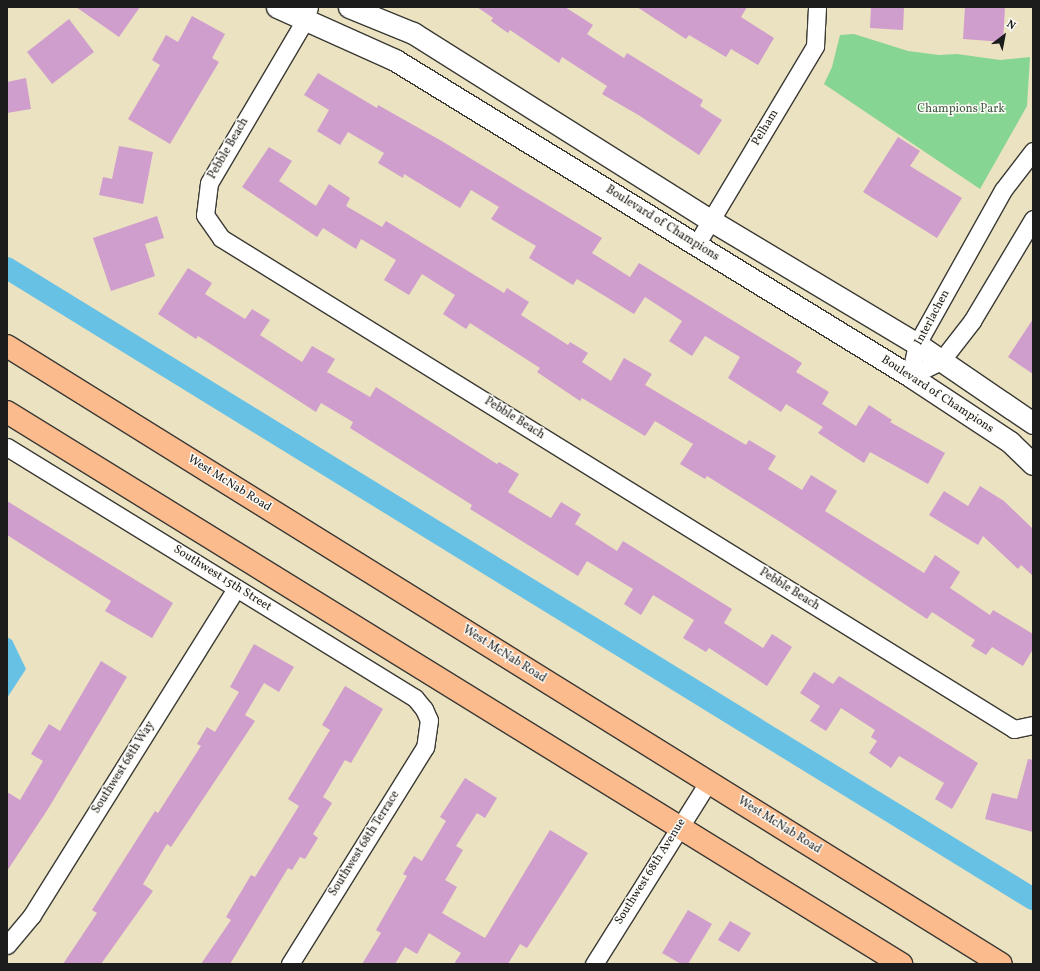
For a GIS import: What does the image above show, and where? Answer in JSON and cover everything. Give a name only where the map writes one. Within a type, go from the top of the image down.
[{"type":"main road","name":"West McNab Road","points":[[7,346],[1001,964]]},
{"type":"main road","points":[[7,412],[902,964]]},
{"type":"street","name":"Boulevard of Champions","points":[[277,7],[307,13],[395,60],[910,376],[1010,442],[1033,464]]},
{"type":"street","points":[[349,7],[413,33],[710,220],[917,344],[1033,423]]},
{"type":"street","name":"Pelham","points":[[696,245],[815,46],[817,7]]},
{"type":"street","name":"Pebble Beach","points":[[307,13],[209,183],[205,215],[221,238],[1014,729],[1033,725]]},
{"type":"street","name":"Interlachen","points":[[910,376],[917,344],[1004,190],[1033,151]]},
{"type":"street","points":[[910,376],[941,361],[972,321],[1033,219]]},
{"type":"street","name":"Southwest 15th Street","points":[[7,447],[415,698],[429,720]]},
{"type":"street","name":"Southwest 68th Way","points":[[7,945],[32,915],[236,588]]},
{"type":"street","name":"Southwest 68th Terrace","points":[[290,964],[425,747],[429,720]]},
{"type":"street","name":"Southwest 68th Avenue","points":[[594,964],[679,826],[708,782]]},
{"type":"green space","name":"Champions Park","points":[[854,34],[908,51],[939,55],[957,54],[1000,60],[1030,57],[1027,106],[980,189],[824,84],[832,67],[840,35]]},
{"type":"water","points":[[7,637],[12,640],[26,669],[7,698]]},
{"type":"building","points":[[76,7],[140,7],[119,37]]},
{"type":"building","points":[[477,7],[565,7],[593,25],[587,34],[624,58],[627,53],[703,100],[700,106],[722,120],[699,155],[640,116],[602,94],[607,86],[562,57],[559,63],[510,30],[508,33],[491,21],[493,18]]},
{"type":"building","points":[[637,7],[747,7],[741,17],[774,38],[758,65],[731,49],[726,57],[689,35],[686,39]]},
{"type":"building","points":[[871,7],[904,7],[903,30],[870,28]]},
{"type":"building","points":[[965,7],[1005,7],[1003,42],[963,39]]},
{"type":"building","points":[[192,16],[225,34],[212,58],[219,62],[170,144],[128,119],[160,65],[152,60],[166,35],[178,42]]},
{"type":"building","points":[[69,19],[94,52],[52,84],[27,52]]},
{"type":"building","points":[[318,73],[377,108],[378,105],[440,140],[602,238],[592,253],[630,277],[639,263],[802,363],[796,372],[829,392],[822,404],[856,426],[869,405],[892,420],[890,422],[945,453],[928,484],[870,452],[864,463],[818,433],[823,427],[786,404],[781,412],[728,378],[740,357],[705,336],[692,356],[669,341],[682,321],[645,297],[634,314],[577,279],[573,285],[529,258],[536,246],[491,219],[499,207],[471,190],[460,208],[404,174],[403,178],[378,163],[384,153],[348,132],[340,145],[317,131],[329,110],[304,95]]},
{"type":"building","points":[[26,78],[31,109],[7,113],[7,82]]},
{"type":"building","points":[[898,137],[920,151],[910,166],[962,198],[937,238],[863,192]]},
{"type":"building","points":[[119,146],[153,152],[143,204],[99,195],[103,177],[112,179]]},
{"type":"building","points":[[269,147],[292,161],[279,181],[316,206],[329,184],[350,198],[346,206],[382,227],[386,221],[504,293],[507,288],[529,302],[521,315],[568,345],[570,342],[588,353],[582,362],[611,381],[624,358],[652,374],[645,385],[746,445],[749,440],[776,456],[768,469],[802,490],[811,475],[837,491],[825,511],[924,573],[935,555],[960,572],[950,588],[990,615],[993,610],[1033,634],[1033,649],[1023,666],[992,647],[986,655],[971,646],[975,640],[932,612],[927,619],[782,523],[707,476],[705,479],[680,464],[693,444],[655,421],[645,436],[582,398],[580,401],[537,372],[540,368],[470,323],[466,329],[443,314],[455,295],[422,274],[409,295],[384,280],[396,260],[361,239],[356,249],[323,228],[317,237],[242,187]]},
{"type":"building","points":[[157,216],[164,238],[145,244],[155,276],[111,291],[93,238]]},
{"type":"building","points":[[188,268],[212,283],[205,294],[245,319],[252,309],[270,320],[260,335],[302,362],[312,346],[335,359],[327,372],[370,397],[376,387],[497,464],[499,462],[519,474],[508,492],[551,518],[561,502],[581,514],[575,524],[617,551],[623,541],[732,609],[724,623],[763,648],[772,634],[792,647],[767,686],[709,648],[706,652],[683,638],[694,620],[653,595],[641,615],[624,604],[633,589],[587,561],[578,576],[470,509],[472,505],[350,428],[353,422],[321,403],[316,412],[198,336],[196,339],[158,314]]},
{"type":"building","points":[[1033,319],[1033,374],[1008,357]]},
{"type":"building","points":[[980,486],[1004,501],[1033,529],[1033,576],[1021,565],[1018,569],[983,536],[978,545],[929,515],[944,491],[968,506]]},
{"type":"building","points":[[7,501],[173,603],[152,638],[105,611],[111,601],[7,535]]},
{"type":"building","points":[[254,644],[294,667],[279,692],[264,683],[245,715],[255,721],[171,847],[167,844],[143,884],[153,891],[101,964],[63,964],[97,913],[92,910],[155,811],[158,813],[201,746],[197,744],[207,727],[215,732],[239,692],[230,687]]},
{"type":"building","points":[[101,661],[127,677],[48,809],[7,871],[7,792],[20,800],[43,761],[31,754],[49,724],[60,731]]},
{"type":"building","points":[[814,672],[833,684],[839,676],[978,763],[952,809],[935,799],[944,783],[899,756],[891,768],[869,753],[877,741],[871,737],[875,730],[841,708],[826,731],[810,721],[820,706],[800,693]]},
{"type":"building","points":[[345,686],[383,709],[351,763],[345,760],[323,797],[332,803],[313,834],[318,838],[305,859],[300,857],[292,870],[288,868],[230,964],[201,964],[231,920],[226,917],[251,875],[255,877],[299,806],[288,799],[330,730],[322,725]]},
{"type":"building","points":[[1028,759],[1033,760],[1033,832],[985,819],[992,793],[1017,799]]},
{"type":"building","points":[[465,778],[497,798],[485,818],[477,813],[456,846],[463,850],[445,880],[457,887],[442,913],[485,938],[550,830],[588,853],[527,948],[520,944],[508,964],[454,964],[461,953],[429,933],[417,954],[405,947],[395,964],[362,964],[381,933],[376,930],[407,876],[403,874],[414,856],[422,861],[446,821],[440,817]]},
{"type":"building","points":[[688,910],[712,924],[688,964],[681,964],[662,953]]},
{"type":"building","points":[[730,921],[751,933],[739,952],[718,940]]},
{"type":"waterway","points":[[7,268],[1033,899]]}]
